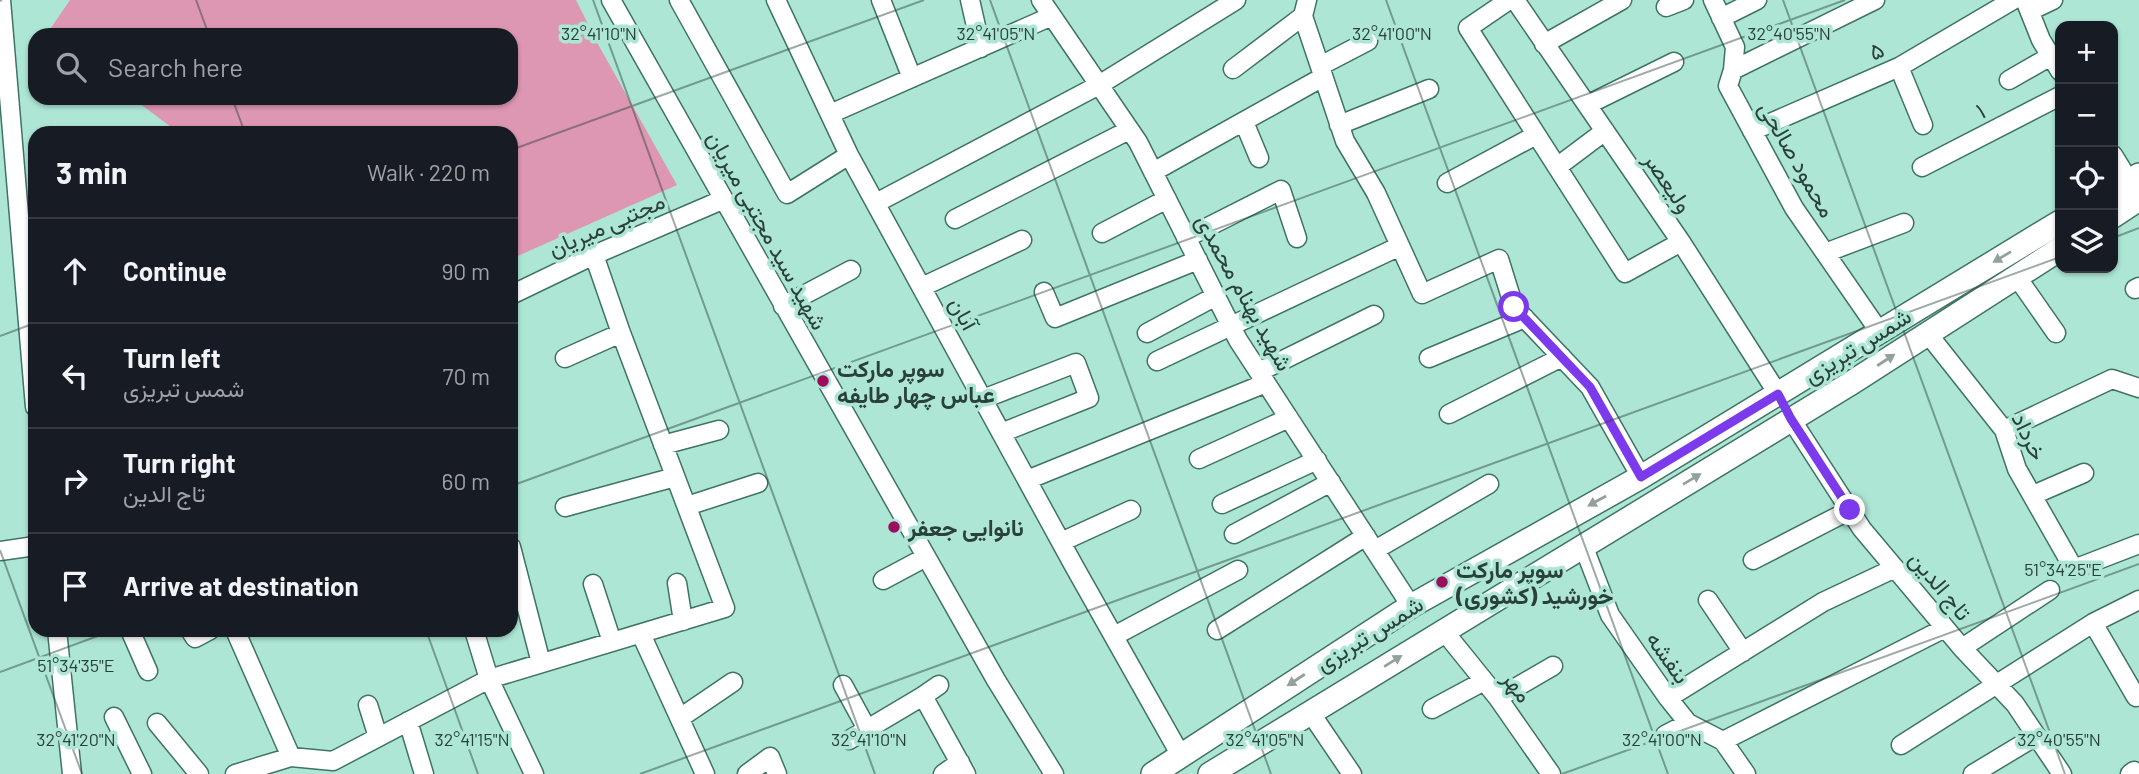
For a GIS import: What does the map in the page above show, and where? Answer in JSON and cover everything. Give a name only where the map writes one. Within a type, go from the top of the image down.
[{"type":"main road","points":[[2117,210],[2130,187]]},
{"type":"main road","name":"شمس تبریزی","points":[[1153,774],[1411,606],[1641,477],[2055,225]]},
{"type":"main road","name":"شمس تبریزی","points":[[1210,774],[1791,419],[2055,252]]},
{"type":"main road","points":[[1778,394],[1791,419]]},
{"type":"main road","points":[[1411,606],[1443,630]]},
{"type":"street","points":[[1,0],[28,323]]},
{"type":"street","name":"شهید سید مجتبی میریان","points":[[611,0],[996,680],[1054,774]]},
{"type":"street","points":[[679,0],[787,194],[849,155]]},
{"type":"street","name":"آبان","points":[[776,0],[849,155],[1180,754]]},
{"type":"street","points":[[881,0],[912,78]]},
{"type":"street","points":[[970,0],[981,48]]},
{"type":"street","name":"شهید بهنام محمدی","points":[[1041,0],[1129,130],[1231,325],[1411,606]]},
{"type":"street","points":[[876,203],[1099,85],[1236,0]]},
{"type":"street","points":[[1509,0],[1468,27],[1625,273],[1681,242]]},
{"type":"street","name":"ولیعصر","points":[[1515,0],[1681,242],[1778,394]]},
{"type":"street","points":[[1545,44],[1622,0]]},
{"type":"street","points":[[1666,7],[1684,0]]},
{"type":"street","name":"محمود صالحی","points":[[1713,0],[1735,47],[1728,86],[1794,208],[1879,331]]},
{"type":"street","points":[[1721,18],[1756,0]]},
{"type":"street","points":[[1733,70],[1875,0]]},
{"type":"street","name":"۵","points":[[1752,131],[1899,67],[2013,0]]},
{"type":"street","points":[[2053,0],[2028,5],[2041,40],[2055,62]]},
{"type":"street","points":[[1233,69],[1305,8],[1321,71],[1345,141],[1376,193],[1422,294],[1499,259],[1514,307],[1590,387],[1641,477]]},
{"type":"street","points":[[830,114],[1052,16]]},
{"type":"street","points":[[1153,172],[1244,122],[1368,41]]},
{"type":"street","points":[[1587,105],[1674,62]]},
{"type":"street","points":[[2009,80],[2055,64]]},
{"type":"street","points":[[1899,67],[1923,125]]},
{"type":"street","points":[[1339,125],[1429,89]]},
{"type":"street","name":"۱","points":[[1922,167],[2055,99]]},
{"type":"street","points":[[1244,122],[1259,158]]},
{"type":"street","points":[[955,219],[1129,130]]},
{"type":"street","points":[[1557,167],[1605,131]]},
{"type":"street","points":[[1447,183],[1536,135]]},
{"type":"street","points":[[2118,166],[2130,187]]},
{"type":"street","points":[[1186,238],[1281,190],[1297,238]]},
{"type":"street","points":[[1102,233],[1167,199]]},
{"type":"street","name":"مجتبی میریان","points":[[518,292],[594,255],[722,200]]},
{"type":"street","points":[[1825,253],[1904,223]]},
{"type":"street","points":[[922,287],[1023,240]]},
{"type":"street","points":[[1157,361],[1400,246]]},
{"type":"street","points":[[235,774],[291,757],[335,767],[379,737],[489,678],[725,608],[594,255]]},
{"type":"street","points":[[1044,292],[1055,318],[1198,260]]},
{"type":"street","points":[[783,306],[851,270]]},
{"type":"street","points":[[2017,277],[2056,334]]},
{"type":"street","points":[[1147,333],[1216,296]]},
{"type":"street","points":[[1027,480],[1263,377],[1374,315]]},
{"type":"street","points":[[1429,358],[1525,318]]},
{"type":"street","points":[[565,358],[621,333]]},
{"type":"street","name":"خرداد","points":[[1928,334],[2004,430],[2017,469],[2074,569],[2139,544]]},
{"type":"street","points":[[1449,414],[1562,357]]},
{"type":"street","points":[[983,399],[1076,363],[1089,398],[1001,433]]},
{"type":"street","points":[[2004,430],[2112,379],[2139,388]]},
{"type":"street","points":[[1199,459],[1289,418]]},
{"type":"street","name":"تاج الدین","points":[[1791,419],[1861,529],[1962,648],[2015,704],[2062,774]]},
{"type":"street","points":[[663,444],[719,430]]},
{"type":"street","points":[[1222,504],[1317,460]]},
{"type":"street","points":[[2033,495],[2084,473]]},
{"type":"street","points":[[565,507],[675,477]]},
{"type":"street","points":[[687,506],[758,482]]},
{"type":"street","points":[[1234,534],[1331,482]]},
{"type":"street","points":[[1217,631],[1370,543],[1489,484]]},
{"type":"street","points":[[1061,542],[1131,510]]},
{"type":"street","points":[[1753,560],[1850,510]]},
{"type":"street","name":"بنفشه","points":[[1583,545],[1610,615],[1668,698],[1688,723],[1723,741],[1746,774]]},
{"type":"street","points":[[0,551],[28,547]]},
{"type":"street","points":[[883,580],[926,557]]},
{"type":"street","points":[[1668,698],[1823,603],[1895,568]]},
{"type":"street","points":[[1114,636],[1238,570]]},
{"type":"street","points":[[518,574],[541,663]]},
{"type":"street","points":[[677,583],[683,621]]},
{"type":"street","points":[[593,584],[612,642]]},
{"type":"street","points":[[1962,648],[2050,590]]},
{"type":"street","points":[[1708,600],[1743,652]]},
{"type":"street","points":[[1901,745],[2093,623],[2139,600]]},
{"type":"street","points":[[2093,623],[2136,697]]},
{"type":"street","points":[[1723,741],[1945,628]]},
{"type":"street","name":"مهر","points":[[1443,630],[1498,698],[1552,774]]},
{"type":"street","points":[[641,634],[705,774]]},
{"type":"street","points":[[58,637],[72,774]]},
{"type":"street","points":[[133,637],[148,671]]},
{"type":"street","points":[[238,637],[291,757]]},
{"type":"street","points":[[476,637],[489,678],[534,774]]},
{"type":"street","points":[[1498,698],[1553,666]]},
{"type":"street","points":[[1433,709],[1484,681]]},
{"type":"street","points":[[680,718],[733,682]]},
{"type":"street","points":[[843,685],[867,729]]},
{"type":"street","points":[[849,740],[939,685]]},
{"type":"street","points":[[923,696],[963,768],[943,774]]},
{"type":"street","points":[[368,705],[379,737]]},
{"type":"street","points":[[1310,712],[1352,774]]},
{"type":"street","points":[[114,717],[142,774]]},
{"type":"street","points":[[408,721],[424,774]]},
{"type":"street","points":[[157,723],[199,774]]},
{"type":"street","points":[[1665,735],[1688,723]]},
{"type":"street","points":[[1973,774],[2036,736]]},
{"type":"street","points":[[747,774],[770,757],[777,774]]},
{"type":"shaded area","points":[[70,0],[576,0],[677,185],[518,256],[518,126],[170,126],[142,105],[518,105],[518,28],[51,28]]},
{"type":"place","name":"سوپر مارکت عباس چهار طایفه","points":[[823,381]]},
{"type":"place","name":"نانوایی جعفر","points":[[894,527]]},
{"type":"place","name":"سوپر مارکت خورشید (کشوری)","points":[[1442,582]]},
{"type":"route","points":[[1514,307],[1590,387],[1641,477],[1778,394],[1791,419],[1850,510]]}]
